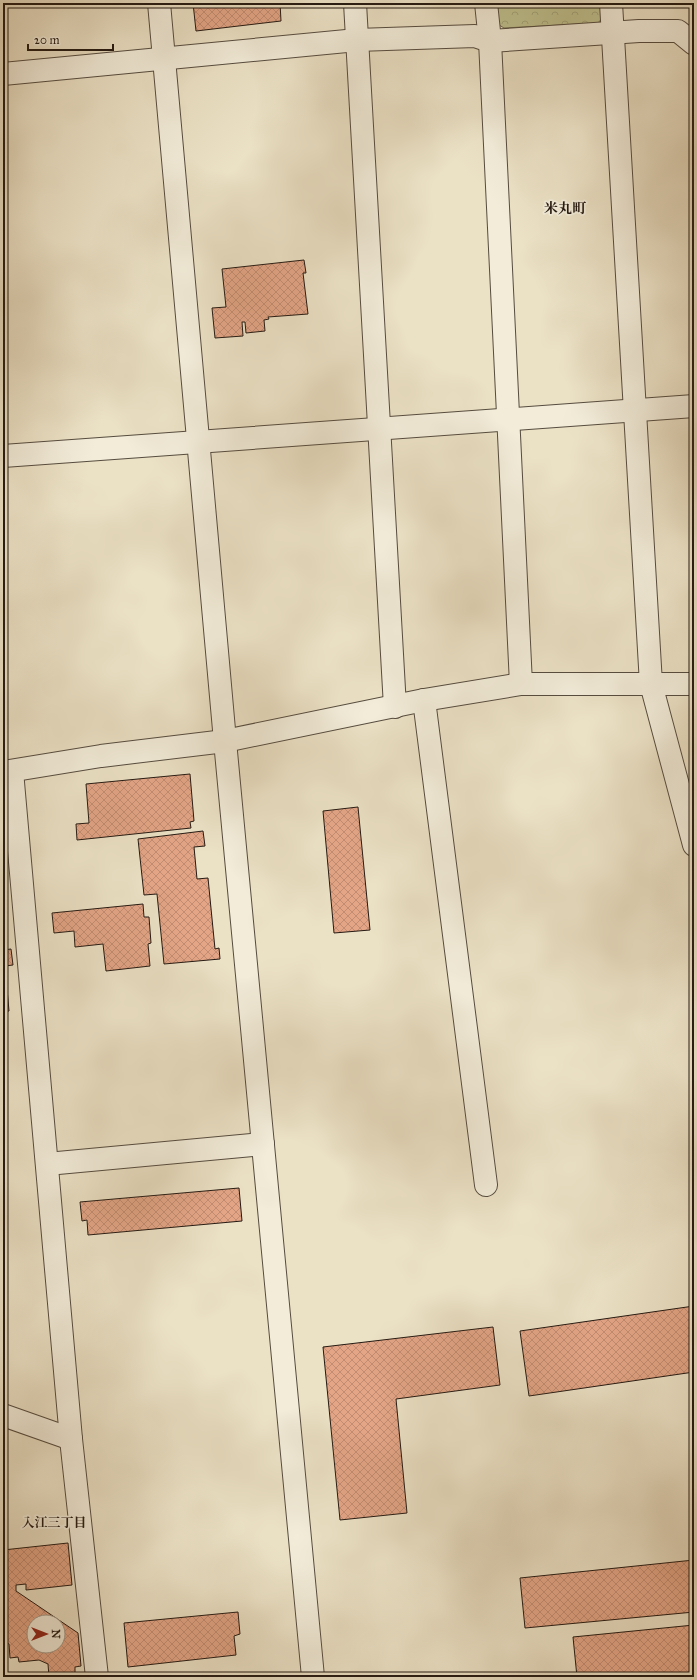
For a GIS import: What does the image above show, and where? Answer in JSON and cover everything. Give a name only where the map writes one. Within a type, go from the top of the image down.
[{"type":"street","points":[[159,3],[225,741],[313,1677]]},
{"type":"street","points":[[355,3],[395,707]]},
{"type":"street","points":[[486,3],[490,41],[521,684]]},
{"type":"street","points":[[611,3],[651,684],[694,845]]},
{"type":"street","points":[[3,74],[357,40],[475,36],[490,41],[612,32],[678,31],[694,44]]},
{"type":"street","points":[[3,456],[694,406]]},
{"type":"street","points":[[97,1677],[71,1440],[47,1164],[8,772],[101,756],[225,741],[424,700],[521,684],[694,684]]},
{"type":"street","points":[[424,700],[486,1184]]},
{"type":"street","points":[[47,1164],[263,1144]]},
{"type":"street","points":[[3,1416],[71,1440]]},
{"type":"green space","points":[[495,3],[603,3],[603,17],[598,23],[504,28],[496,23]]},
{"type":"building","points":[[193,3],[280,3],[281,21],[196,31]]},
{"type":"building","points":[[304,260],[306,273],[303,273],[308,314],[268,317],[269,319],[264,320],[265,331],[246,333],[245,322],[242,322],[243,336],[215,338],[212,308],[226,307],[222,269]]},
{"type":"building","points":[[190,774],[194,821],[190,822],[191,828],[77,840],[76,824],[89,823],[86,784]]},
{"type":"building","points":[[358,807],[370,930],[334,933],[323,811]]},
{"type":"building","points":[[203,831],[205,846],[194,847],[197,879],[208,878],[215,949],[219,948],[220,959],[164,964],[157,894],[144,895],[138,839]]},
{"type":"building","points":[[143,904],[144,917],[149,917],[151,943],[148,944],[150,966],[106,971],[103,944],[75,947],[74,931],[54,933],[52,913]]},
{"type":"building","points":[[11,949],[13,965],[5,966],[9,1011],[3,1012],[3,950]]},
{"type":"building","points":[[239,1188],[242,1221],[88,1235],[87,1220],[82,1221],[80,1202]]},
{"type":"building","points":[[694,1306],[694,1372],[529,1396],[520,1331]]},
{"type":"building","points":[[493,1327],[500,1385],[396,1399],[407,1513],[340,1520],[323,1347]]},
{"type":"building","points":[[68,1543],[72,1585],[26,1590],[26,1584],[16,1585],[16,1591],[50,1614],[26,1614],[26,1654],[66,1654],[66,1625],[78,1633],[81,1666],[75,1667],[75,1677],[49,1677],[48,1664],[39,1660],[19,1662],[18,1657],[10,1658],[9,1644],[3,1641],[3,1550]]},
{"type":"building","points":[[694,1560],[694,1612],[525,1628],[520,1578]]},
{"type":"building","points":[[238,1612],[240,1634],[234,1636],[236,1655],[128,1667],[124,1623]]},
{"type":"building","points":[[694,1625],[694,1677],[577,1677],[573,1637]]},
{"type":"district","name":"米丸町","points":[[565,208]]},
{"type":"district","name":"入江三丁目","points":[[54,1523]]}]
